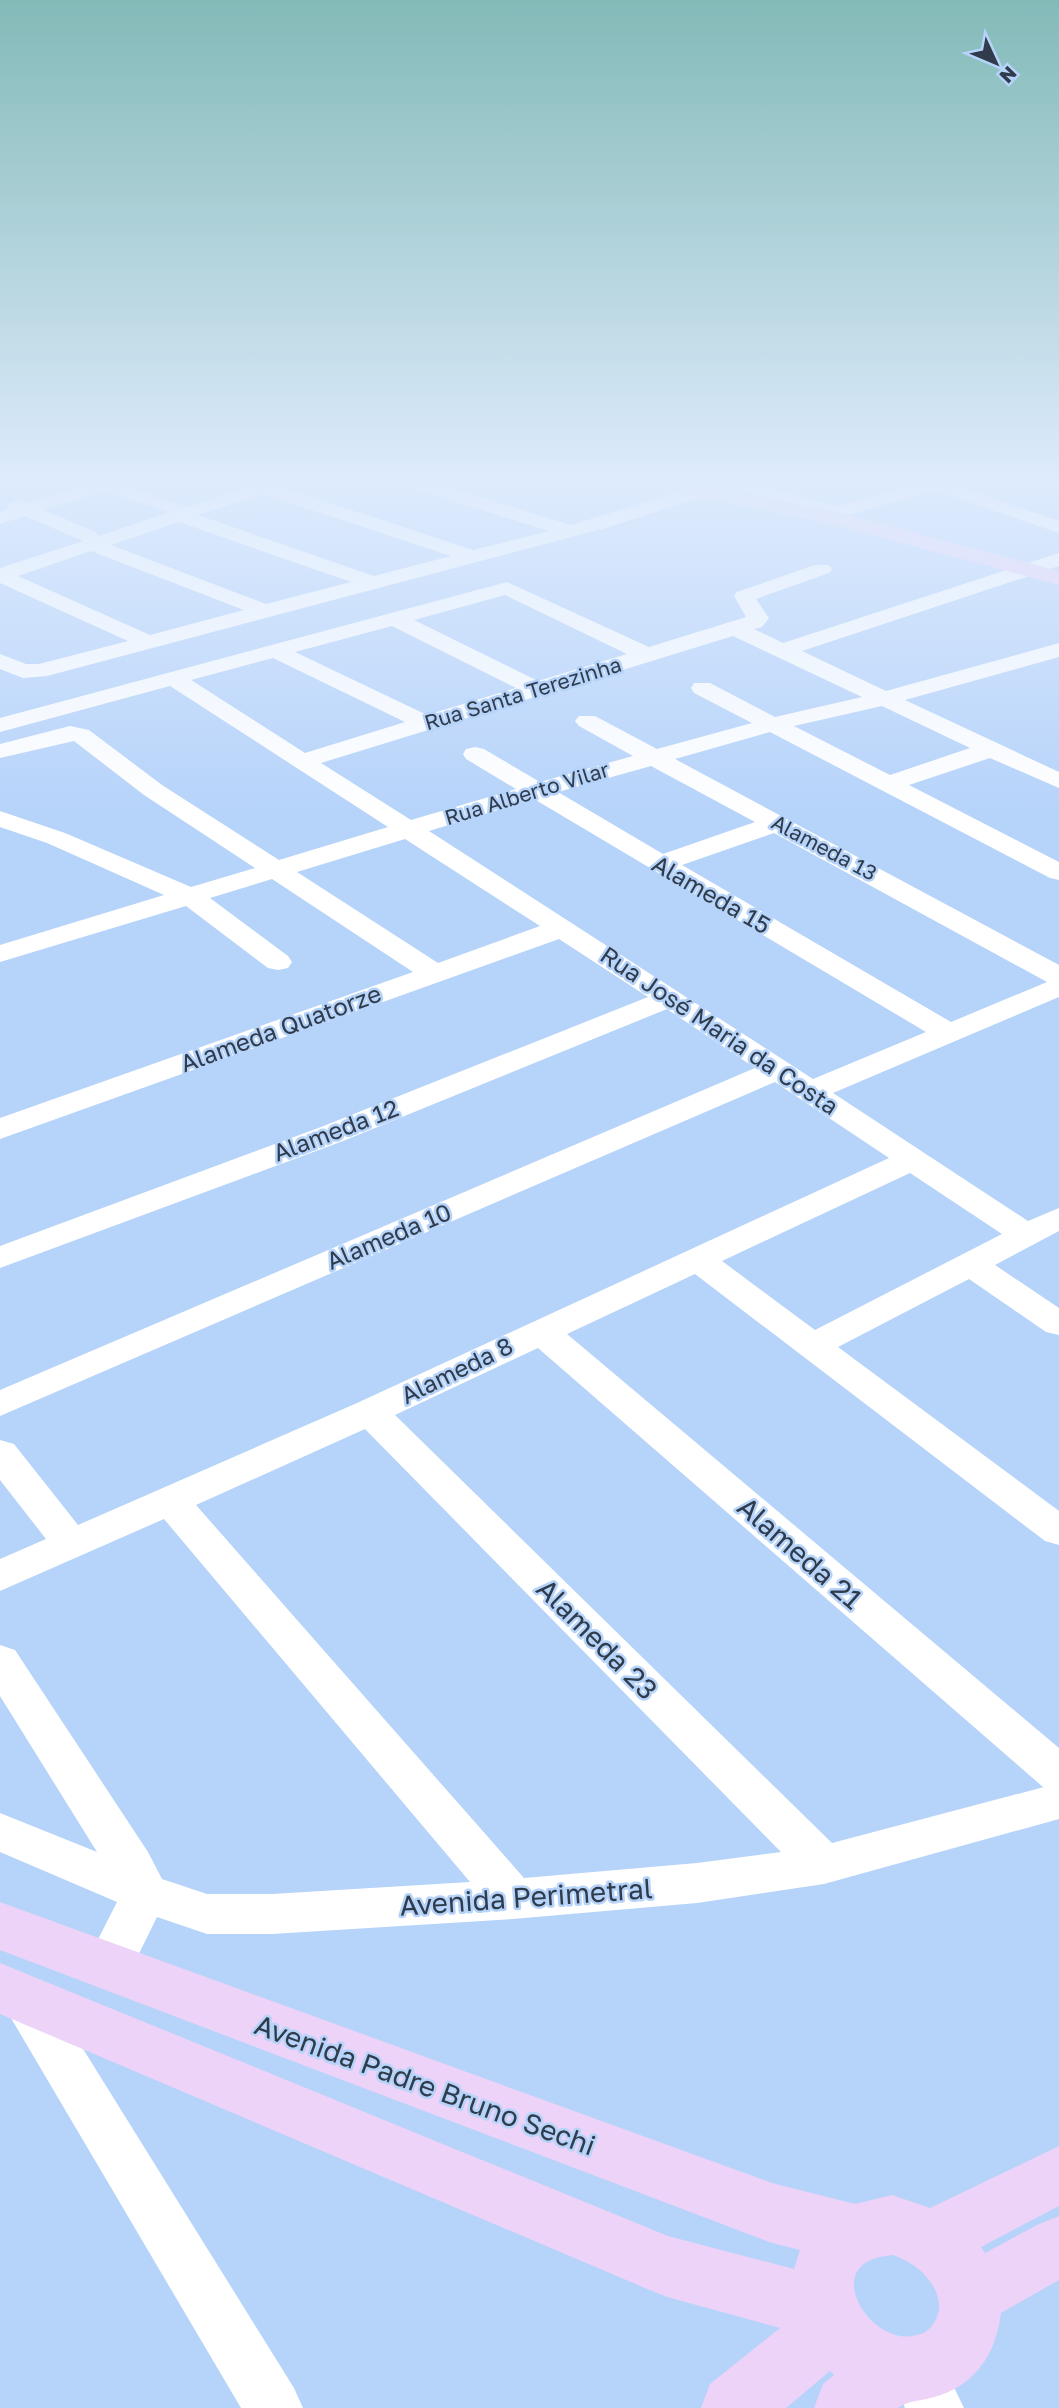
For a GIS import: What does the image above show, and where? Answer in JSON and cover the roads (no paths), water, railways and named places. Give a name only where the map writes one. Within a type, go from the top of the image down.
[{"type":"main road","name":"Avenida Padre Bruno Sechi","points":[[0,1926],[110,1965],[209,2006],[772,2213],[853,2233]]},
{"type":"main road","points":[[13,1993],[667,2266],[828,2318]]},
{"type":"main road","points":[[932,2239],[1059,2175]]},
{"type":"main road","points":[[892,2225],[913,2230],[932,2239],[957,2264],[970,2296],[969,2317],[964,2335],[952,2352],[897,2389],[845,2344],[828,2318],[824,2272],[834,2249],[853,2233],[872,2226],[892,2225]]},
{"type":"main road","points":[[970,2296],[1059,2246]]},
{"type":"main road","points":[[734,2408],[828,2318]]},
{"type":"street","points":[[48,589],[148,642]]},
{"type":"street","points":[[212,589],[265,611]]},
{"type":"street","points":[[3,662],[23,671],[39,671],[348,589]]},
{"type":"street","points":[[0,725],[503,589]]},
{"type":"street","points":[[511,589],[649,656]]},
{"type":"street","name":"Rua Santa Terezinha","points":[[303,761],[734,628],[758,618],[744,597],[765,589]]},
{"type":"street","points":[[781,650],[968,589]]},
{"type":"street","points":[[394,618],[538,690]]},
{"type":"street","points":[[734,628],[1059,781]]},
{"type":"street","points":[[274,650],[427,724]]},
{"type":"street","name":"Rua Alberto Vilar","points":[[0,954],[652,757],[774,724],[883,699],[1059,650]]},
{"type":"street","points":[[171,677],[411,830]]},
{"type":"street","points":[[702,688],[1059,872]]},
{"type":"street","name":"Alameda 13","points":[[587,722],[1059,976]]},
{"type":"street","points":[[0,751],[70,733],[81,735],[153,790],[433,973]]},
{"type":"street","points":[[887,784],[992,749]]},
{"type":"street","points":[[1025,765],[1059,753]]},
{"type":"street","name":"Alameda 15","points":[[475,754],[949,1033]]},
{"type":"street","points":[[0,819],[56,838],[191,897],[278,962]]},
{"type":"street","points":[[658,864],[778,823]]},
{"type":"street","name":"Rua José Maria da Costa","points":[[411,830],[670,998],[1026,1235]]},
{"type":"street","name":"Alameda Quatorze","points":[[0,1129],[562,928]]},
{"type":"street","points":[[811,1091],[1059,987]]},
{"type":"street","name":"Alameda 12","points":[[0,1258],[332,1134],[670,998]]},
{"type":"street","name":"Alameda 10","points":[[0,1404],[777,1070]]},
{"type":"street","name":"Alameda 8","points":[[0,1576],[370,1412],[911,1160]]},
{"type":"street","points":[[814,1345],[1059,1218]]},
{"type":"street","points":[[696,1258],[1059,1531]]},
{"type":"street","points":[[969,1263],[1059,1324]]},
{"type":"street","name":"Alameda 21","points":[[541,1331],[1059,1774]]},
{"type":"street","name":"Alameda 23","points":[[370,1412],[824,1865]]},
{"type":"street","points":[[0,1453],[71,1544]]},
{"type":"street","points":[[170,1500],[513,1899]]},
{"type":"street","points":[[0,1661],[131,1866],[145,1893],[110,1965]]},
{"type":"street","name":"Avenida Perimetral","points":[[0,1832],[145,1893],[207,1914],[272,1914],[697,1884],[824,1865],[1059,1801]]},
{"type":"street","points":[[13,1993],[274,2408]]}]
